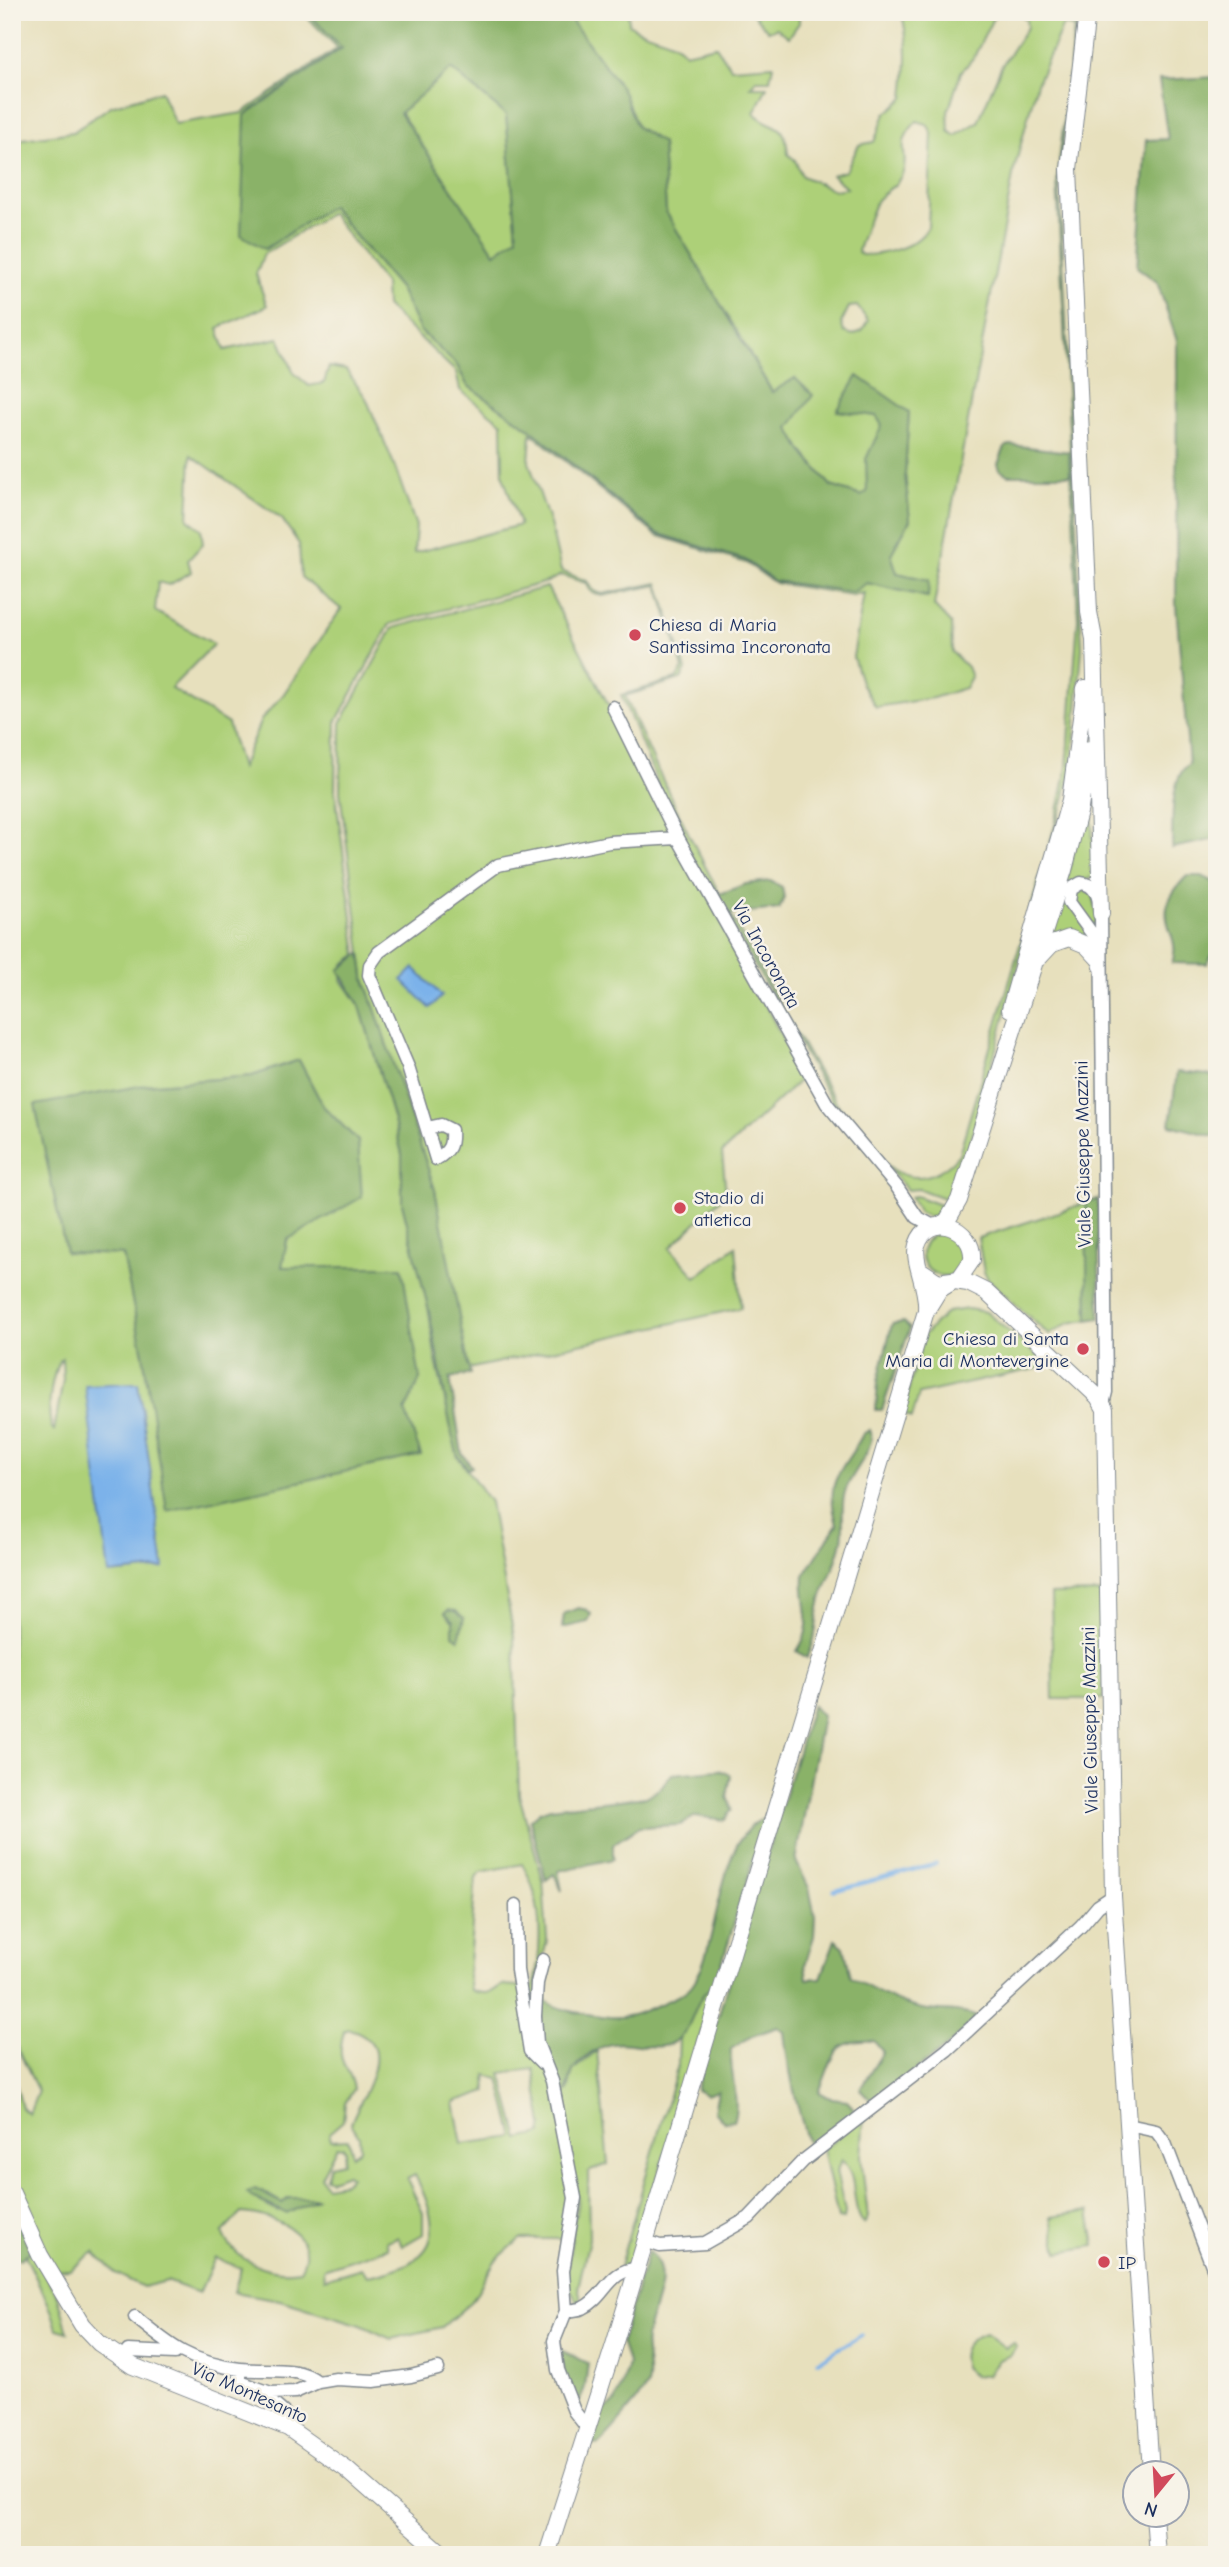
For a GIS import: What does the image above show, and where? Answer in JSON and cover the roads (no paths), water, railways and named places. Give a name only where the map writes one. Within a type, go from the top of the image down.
[{"type":"main road","points":[[990,1098],[1015,993],[1070,800],[1080,733],[1089,612],[1069,169],[1087,12]]},
{"type":"main road","points":[[1089,612],[1094,639],[1093,706],[1101,914]]},
{"type":"main road","points":[[926,1311],[925,1285],[915,1258],[918,1242],[947,1221],[959,1200],[1036,963],[1078,817],[1093,706]]},
{"type":"main road","points":[[1036,963],[1052,944],[1069,938],[1086,945],[1099,963]]},
{"type":"main road","points":[[959,1200],[960,1225],[971,1244],[979,1282],[986,1292],[1103,1404]]},
{"type":"main road","points":[[937,1227],[954,1227],[964,1234]]},
{"type":"main road","points":[[547,2555],[637,2269],[926,1311],[939,1290],[967,1271],[973,1256]]},
{"type":"main road","points":[[920,1269],[933,1281],[968,1283],[986,1292]]},
{"type":"main road","name":"Viale Giuseppe Mazzini","points":[[1103,1404],[1106,1414],[1113,1896],[1150,2458]]},
{"type":"main road","name":"Via Montesanto","points":[[12,2193],[40,2255],[82,2325],[93,2337],[122,2360],[288,2428],[345,2469],[444,2555]]},
{"type":"main road","points":[[1155,2528],[1157,2555]]},
{"type":"street","name":"Via Incoronata","points":[[613,707],[678,838],[827,1104],[921,1220],[937,1227]]},
{"type":"street","points":[[427,1128],[408,1067],[369,975],[370,965],[379,952],[498,865],[609,842],[678,838]]},
{"type":"street","name":"Viale Giuseppe Mazzini","points":[[1099,963],[1093,935],[1069,902],[1073,887],[1083,882],[1092,887],[1100,901],[1101,914],[1099,963],[1106,1368],[1103,1404]]},
{"type":"street","name":"Via Incoronata","points":[[909,1205],[918,1242]]},
{"type":"street","points":[[1085,1385],[1100,1378],[1106,1368]]},
{"type":"street","points":[[645,2241],[660,2246],[705,2243],[749,2218],[803,2161],[947,2049],[1081,1926],[1098,1906],[1113,1896]]},
{"type":"street","points":[[516,1905],[517,1970],[530,2051],[545,2065]]},
{"type":"street","points":[[543,1960],[537,1983],[537,2043],[552,2081],[567,2145],[575,2198],[563,2271],[566,2311],[554,2341],[558,2370],[574,2411],[588,2429]]},
{"type":"street","points":[[1128,2125],[1156,2131],[1165,2143],[1217,2278]]},
{"type":"street","points":[[566,2311],[585,2308],[606,2284],[625,2269],[637,2269]]},
{"type":"street","points":[[135,2317],[179,2353]]},
{"type":"street","points":[[122,2360],[128,2351],[179,2353],[240,2369],[306,2372],[318,2382]]},
{"type":"street","points":[[240,2369],[240,2382],[271,2393],[295,2392],[318,2382],[374,2381],[411,2376],[438,2368]]},
{"type":"street","points":[[271,2393],[269,2400],[285,2414],[288,2428]]},
{"type":"water","points":[[414,968],[442,996],[430,1008],[402,980]]},
{"type":"water","points":[[138,1383],[164,1568],[109,1574],[85,1385]]},
{"type":"waterway","points":[[834,1891],[936,1864]]},
{"type":"waterway","points":[[818,2361],[862,2335]]},
{"type":"place","name":"Chiesa di Maria Santissima Incoronata","points":[[635,635]]},
{"type":"place","name":"Stadio di atletica","points":[[680,1208]]},
{"type":"place","name":"Chiesa di Santa Maria di Montevergine","points":[[1083,1349]]},
{"type":"place","name":"IP","points":[[1104,2262]]}]
